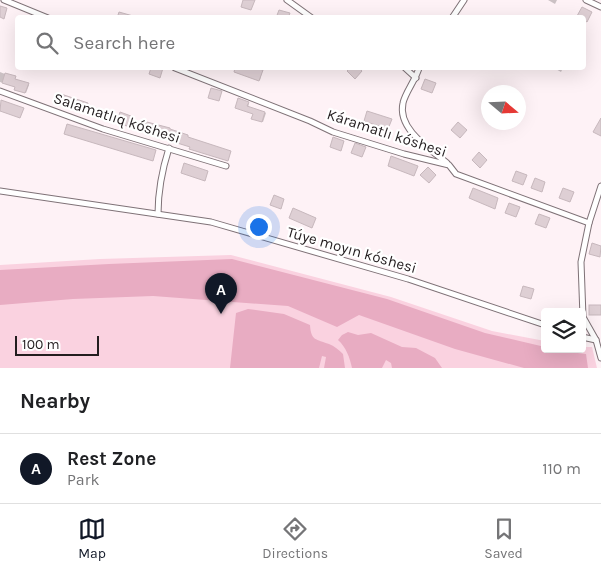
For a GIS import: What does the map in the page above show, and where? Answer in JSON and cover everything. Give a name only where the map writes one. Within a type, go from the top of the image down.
[{"type":"street","points":[[4,0],[41,15]]},
{"type":"street","points":[[287,0],[308,15]]},
{"type":"street","points":[[454,15],[464,0]]},
{"type":"street","points":[[586,0],[601,7]]},
{"type":"street","name":"Káramatlı kóshesi","points":[[180,70],[310,120],[333,132],[404,154],[449,165],[456,174],[589,223]]},
{"type":"street","points":[[407,70],[416,78]]},
{"type":"street","points":[[418,70],[403,103],[403,121],[418,139],[449,165]]},
{"type":"street","name":"Salamatlıq kóshesi","points":[[0,91],[104,129],[226,166]]},
{"type":"street","points":[[158,214],[162,170],[169,148]]},
{"type":"street","points":[[601,186],[589,223],[581,262],[583,317],[596,340],[601,358]]},
{"type":"street","name":"Túye moyın kóshesi","points":[[0,191],[212,222],[408,280],[541,324]]},
{"type":"street","points":[[586,338],[596,340]]},
{"type":"shaded area","points":[[231,255],[391,297],[492,331],[541,340],[541,353],[586,353],[586,347],[592,347],[597,368],[0,368],[0,265],[100,259]]},
{"type":"shaded area","points":[[232,259],[387,299],[485,333],[541,346],[541,353],[586,354],[588,368],[524,368],[455,349],[359,315],[337,327],[288,306],[153,296],[73,299],[0,305],[0,270]]},
{"type":"shaded area","points":[[248,309],[284,314],[310,325],[315,339],[333,346],[343,354],[345,368],[324,368],[326,357],[322,356],[319,368],[230,368],[236,313]]},
{"type":"shaded area","points":[[348,332],[358,335],[371,333],[402,347],[416,348],[435,358],[442,368],[392,368],[391,363],[386,360],[382,368],[352,368],[347,353],[338,340]]},
{"type":"building","points":[[243,0],[255,0],[251,10],[241,7]]},
{"type":"building","points":[[0,6],[7,8],[4,19],[0,17]]},
{"type":"building","points":[[582,7],[592,12],[587,22],[586,15],[578,15]]},
{"type":"building","points":[[279,10],[290,13],[289,15],[277,15]]},
{"type":"building","points":[[119,12],[130,15],[118,15]]},
{"type":"building","points":[[150,70],[162,70],[160,78],[149,74]]},
{"type":"building","points":[[234,70],[263,70],[259,81],[234,72]]},
{"type":"building","points":[[361,70],[362,71],[355,79],[347,71]]},
{"type":"building","points":[[5,73],[16,76],[15,79],[29,83],[25,93],[14,90],[15,87],[2,83]]},
{"type":"building","points":[[425,79],[436,83],[432,93],[421,89]]},
{"type":"building","points":[[211,88],[222,91],[219,101],[208,98]]},
{"type":"building","points":[[61,94],[88,103],[85,113],[57,104]]},
{"type":"building","points":[[238,98],[249,102],[247,106],[265,112],[262,122],[251,119],[253,114],[235,108]]},
{"type":"building","points":[[1,100],[24,108],[20,118],[0,111]]},
{"type":"building","points":[[367,111],[392,119],[388,129],[364,121]]},
{"type":"building","points":[[120,112],[131,116],[127,126],[117,123]]},
{"type":"building","points":[[601,118],[601,136],[593,132]]},
{"type":"building","points":[[143,121],[170,128],[188,135],[188,137],[231,151],[228,161],[189,149],[190,147],[175,141],[140,131]]},
{"type":"building","points":[[458,122],[467,130],[460,138],[451,130]]},
{"type":"building","points":[[67,124],[156,150],[153,161],[64,134]]},
{"type":"building","points":[[333,137],[344,141],[341,151],[330,147]]},
{"type":"building","points":[[355,143],[366,147],[362,157],[351,153]]},
{"type":"building","points":[[479,152],[487,160],[480,168],[472,160]]},
{"type":"building","points":[[391,156],[418,166],[414,176],[388,166]]},
{"type":"building","points":[[184,163],[208,171],[205,181],[181,173]]},
{"type":"building","points":[[428,167],[436,175],[429,183],[420,175]]},
{"type":"building","points":[[516,171],[527,175],[523,185],[512,181]]},
{"type":"building","points":[[535,178],[545,182],[542,192],[531,188]]},
{"type":"building","points":[[473,188],[498,198],[495,209],[469,198]]},
{"type":"building","points":[[563,188],[574,192],[570,202],[559,198]]},
{"type":"building","points":[[274,195],[284,199],[281,209],[270,205]]},
{"type":"building","points":[[509,203],[520,207],[516,217],[505,213]]},
{"type":"building","points":[[293,208],[316,218],[312,228],[289,218]]},
{"type":"building","points":[[539,214],[550,218],[546,228],[535,224]]},
{"type":"building","points":[[592,243],[601,246],[600,257],[589,254]]},
{"type":"building","points":[[523,286],[534,289],[531,299],[520,296]]},
{"type":"building","points":[[589,305],[601,305],[601,315],[589,315]]},
{"type":"place","name":"Rest Zone","points":[[221,314]]}]
